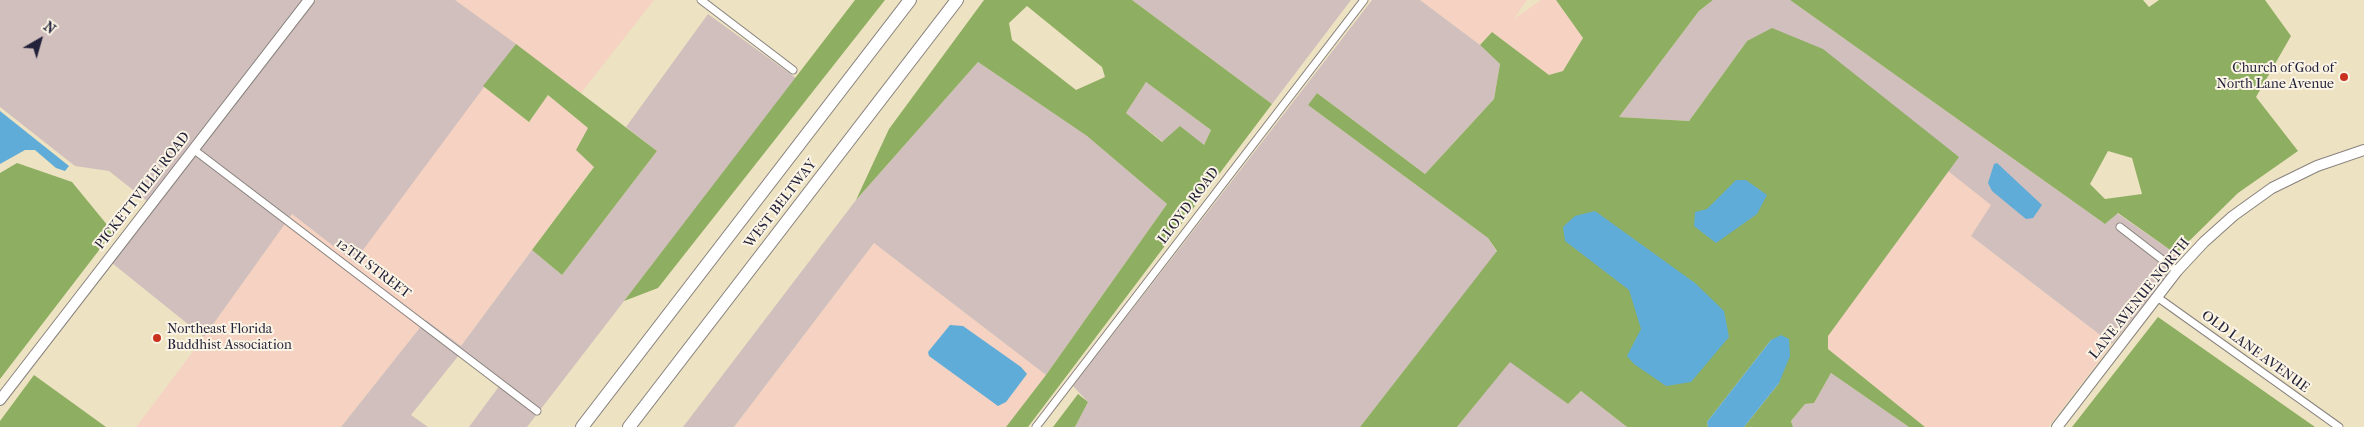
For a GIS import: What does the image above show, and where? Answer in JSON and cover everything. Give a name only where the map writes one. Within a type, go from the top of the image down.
[{"type":"highway","name":"WEST BELTWAY","points":[[582,427],[910,0]]},
{"type":"highway","name":"WEST BELTWAY","points":[[629,427],[957,0]]},
{"type":"street","name":"PICKETTVILLE ROAD","points":[[0,400],[309,0]]},
{"type":"street","points":[[701,0],[793,70]]},
{"type":"street","name":"LLOYD ROAD","points":[[1036,427],[1364,0]]},
{"type":"street","name":"12TH STREET","points":[[193,148],[537,411]]},
{"type":"street","name":"LANE AVENUE NORTH","points":[[2057,427],[2177,271],[2232,216],[2272,188],[2317,166],[2364,150]]},
{"type":"street","points":[[2120,227],[2177,271]]},
{"type":"street","name":"OLD LANE AVENUE","points":[[2157,297],[2339,427]]},
{"type":"shaded area","points":[[0,0],[303,0],[147,201],[109,171],[75,166],[0,107]]},
{"type":"shaded area","points":[[316,0],[455,0],[516,44],[354,262],[292,214],[204,337],[112,263]]},
{"type":"shaded area","points":[[455,0],[654,0],[581,93]]},
{"type":"shaded area","points":[[1132,0],[1351,0],[1272,104]]},
{"type":"shaded area","points":[[1372,0],[1420,0],[1480,45],[1500,64],[1494,99],[1425,174],[1317,93],[1308,105],[1488,238],[1497,252],[1360,427],[1075,427],[1088,402],[1073,386]]},
{"type":"shaded area","points":[[1420,0],[1527,0],[1514,19],[1541,0],[1556,0],[1583,38],[1563,71],[1549,75],[1492,32],[1480,45]]},
{"type":"shaded area","points":[[1713,0],[1790,0],[2105,224],[2117,213],[2176,254],[2177,263],[2112,344],[1971,236],[1991,205],[1948,171],[1958,156],[1747,41],[1689,121],[1619,117],[1699,11]]},
{"type":"shaded area","points":[[708,14],[796,78],[527,427],[469,427],[500,385],[459,355],[411,415],[428,427],[341,427],[426,320],[461,346],[532,250],[562,275],[657,151],[626,127]]},
{"type":"shaded area","points":[[978,62],[1087,136],[1167,204],[1046,375],[874,243],[734,427],[683,427],[856,200]]},
{"type":"shaded area","points":[[1146,82],[1211,130],[1204,145],[1163,142],[1126,113]]},
{"type":"shaded area","points":[[483,86],[529,122],[548,95],[588,128],[594,166],[461,346],[426,320],[341,427],[136,427],[204,337],[292,214],[354,261]]},
{"type":"shaded area","points":[[1948,171],[1992,205],[1971,236],[2112,344],[2048,427],[1925,427],[1828,349],[1828,335]]},
{"type":"shaded area","points":[[874,243],[1046,375],[1006,427],[734,427]],"holes":[[[963,326],[951,372],[929,356]]]},
{"type":"shaded area","points":[[1510,361],[1568,404],[1581,391],[1627,427],[1457,427]]},
{"type":"shaded area","points":[[1831,373],[1909,427],[1793,427],[1791,421],[1805,404],[1814,403]]},
{"type":"green space","points":[[855,0],[885,0],[658,288],[624,301]]},
{"type":"green space","points":[[984,0],[1132,0],[1272,104],[1028,427],[1006,427],[1046,375],[1167,204],[1087,136],[978,62],[856,200],[889,129]],"holes":[[[1027,6],[1102,67],[1105,77],[1076,90],[1012,40],[1009,23]],[[1146,82],[1211,130],[1204,145],[1180,126],[1162,142],[1126,113]]]},
{"type":"green space","points":[[1556,0],[1713,0],[1699,11],[1619,117],[1689,121],[1747,41],[1772,28],[1823,49],[1959,157],[1828,336],[1828,349],[1925,427],[1909,427],[1831,373],[1814,403],[1805,404],[1791,421],[1793,427],[1744,427],[1779,383],[1771,340],[1707,422],[1708,427],[1627,427],[1581,391],[1568,404],[1510,362],[1457,427],[1360,427],[1497,251],[1488,238],[1308,105],[1317,93],[1425,174],[1494,99],[1500,64],[1480,45],[1492,32],[1549,75],[1563,71],[1583,38]]},
{"type":"green space","points":[[1790,0],[2143,0],[2149,7],[2159,0],[2265,0],[2291,36],[2256,97],[2298,151],[2238,193],[2176,254],[2118,213],[2105,224]],"holes":[[[2108,151],[2132,158],[2142,194],[2105,199],[2090,184]]]},
{"type":"green space","points":[[516,44],[657,151],[562,275],[532,250],[594,167],[576,150],[588,128],[548,95],[529,122],[483,86]]},
{"type":"green space","points":[[17,163],[72,182],[113,232],[0,379],[0,173]]},
{"type":"green space","points":[[2158,317],[2315,427],[2072,427]]},
{"type":"green space","points":[[34,375],[106,427],[0,427],[0,421]]},
{"type":"green space","points":[[1078,394],[1088,402],[1075,427],[1053,427]]},
{"type":"water","points":[[0,111],[69,166],[65,171],[56,168],[35,150],[25,150],[0,164]]},
{"type":"water","points":[[1997,163],[2042,205],[2033,218],[2026,219],[1992,191],[1988,183],[1994,164]]},
{"type":"water","points":[[1736,180],[1746,180],[1767,195],[1757,214],[1716,243],[1694,226],[1695,212],[1707,209]]},
{"type":"water","points":[[1595,211],[1695,283],[1724,311],[1729,337],[1691,382],[1666,386],[1634,364],[1627,356],[1641,329],[1629,290],[1565,241],[1563,227],[1575,216]]},
{"type":"water","points":[[950,325],[963,326],[1021,367],[1027,374],[1006,402],[998,406],[929,356],[928,352]]},
{"type":"water","points":[[1781,335],[1789,339],[1790,356],[1779,383],[1744,427],[1708,427],[1707,422],[1771,340]]},
{"type":"place","name":"Church of God of North Lane Avenue","points":[[2344,77]]},
{"type":"place","name":"Northeast Florida Buddhist Association","points":[[157,338]]}]
